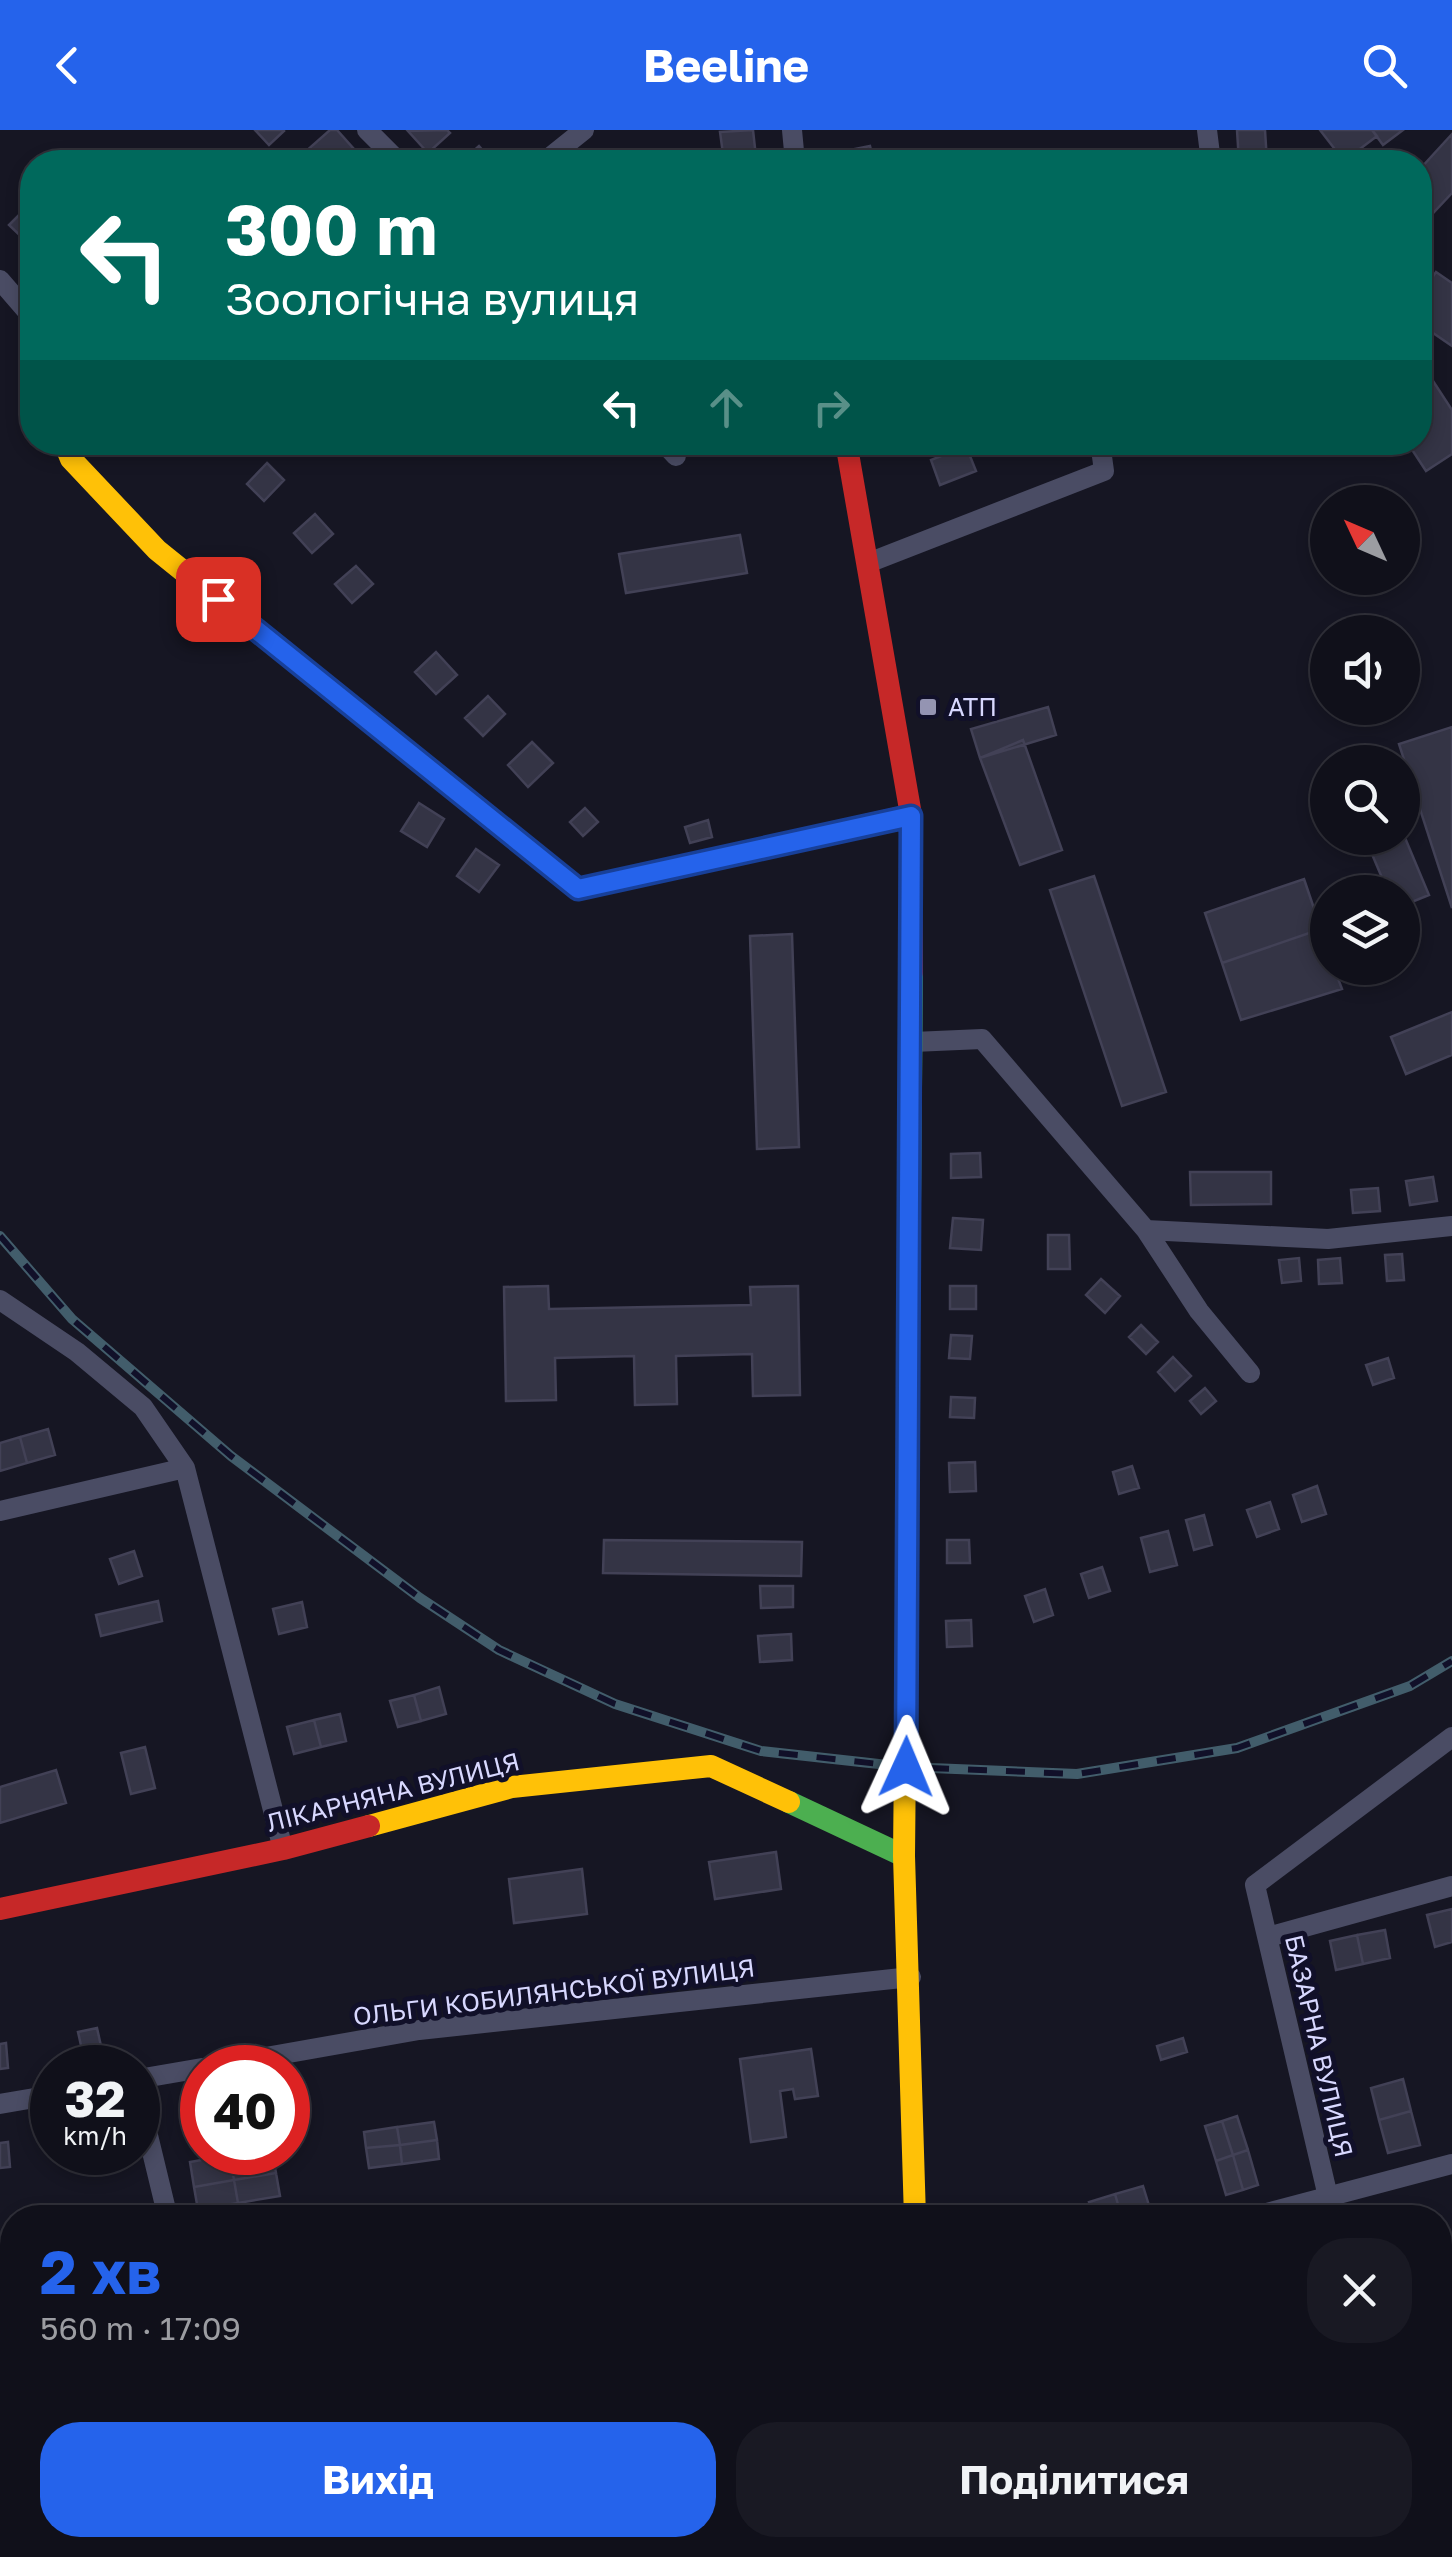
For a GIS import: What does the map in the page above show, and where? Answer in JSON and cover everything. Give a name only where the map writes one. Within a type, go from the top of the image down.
[{"type":"street","points":[[367,130],[387,150]]},
{"type":"street","points":[[559,150],[584,130]]},
{"type":"street","points":[[0,280],[20,304]]},
{"type":"street","points":[[69,455],[157,550],[578,889],[911,816]]},
{"type":"street","points":[[848,455],[911,816],[913,1042],[904,1856],[911,1976],[914,2205]]},
{"type":"street","points":[[868,563],[1104,471],[1102,455]]},
{"type":"street","points":[[913,1042],[982,1039],[1146,1230],[1198,1311],[1250,1372]]},
{"type":"street","points":[[1146,1230],[1328,1239],[1452,1226]]},
{"type":"street","points":[[0,1300],[77,1352],[143,1406],[185,1468],[283,1849]]},
{"type":"street","points":[[0,1511],[185,1468]]},
{"type":"street","name":"БАЗАРНА ВУЛИЦЯ","points":[[1331,2205],[1256,1886],[1452,1737]]},
{"type":"street","name":"ЛІКАРНЯНА ВУЛИЦЯ","points":[[0,1909],[283,1849],[512,1786],[711,1766],[904,1856]]},
{"type":"street","points":[[1268,1937],[1452,1886]]},
{"type":"street","name":"ОЛЬГИ КОБИЛЯНСЬКОЇ ВУЛИЦЯ","points":[[310,2049],[419,2030],[911,1976]]},
{"type":"street","points":[[0,2104],[30,2099]]},
{"type":"street","points":[[1293,2205],[1452,2164]]},
{"type":"street","points":[[158,2175],[165,2205]]},
{"type":"building","points":[[255,130],[283,130],[284,131],[269,145]]},
{"type":"building","points":[[330,130],[337,130],[353,148],[351,150],[307,150]]},
{"type":"building","points":[[753,130],[755,150],[722,150],[720,132]]},
{"type":"building","points":[[1237,130],[1265,130],[1266,150],[1238,150]]},
{"type":"building","points":[[1320,130],[1372,130],[1377,136],[1359,150],[1335,150]]},
{"type":"building","points":[[1372,130],[1403,130],[1383,145]]},
{"type":"building","points":[[408,131],[450,133],[431,150],[425,150]]},
{"type":"building","points":[[1452,134],[1452,193],[1432,214],[1432,156]]},
{"type":"building","points":[[20,214],[20,235],[9,225]]},
{"type":"building","points":[[1436,272],[1452,283],[1452,346],[1432,332],[1432,278]]},
{"type":"building","points":[[1432,379],[1452,410],[1452,454],[1426,471],[1416,455],[1432,455]]},
{"type":"building","points":[[944,455],[970,455],[976,471],[940,485],[931,460]]},
{"type":"building","points":[[267,463],[284,480],[264,501],[247,484]]},
{"type":"building","points":[[315,514],[333,534],[312,553],[294,533]]},
{"type":"building","points":[[740,535],[747,573],[626,593],[619,554]]},
{"type":"building","points":[[356,566],[373,584],[352,603],[335,584]]},
{"type":"building","points":[[436,652],[457,675],[436,694],[415,672]]},
{"type":"building","points":[[488,696],[505,714],[483,736],[465,718]]},
{"type":"building","points":[[1048,707],[1056,735],[980,758],[971,729]]},
{"type":"building","points":[[1452,727],[1452,908],[1420,809],[1420,745],[1399,744]]},
{"type":"building","points":[[1023,740],[1062,850],[1020,865],[980,758]]},
{"type":"building","points":[[532,742],[553,763],[528,787],[508,765]]},
{"type":"building","points":[[419,803],[444,819],[427,847],[401,831]]},
{"type":"building","points":[[585,808],[598,822],[583,836],[570,822]]},
{"type":"building","points":[[708,820],[712,837],[690,843],[685,827]]},
{"type":"building","points":[[476,849],[499,865],[479,892],[457,876]]},
{"type":"building","points":[[1372,855],[1412,855],[1429,895],[1420,899],[1420,875],[1381,875]]},
{"type":"building","points":[[1094,876],[1166,1092],[1122,1106],[1050,890]]},
{"type":"building","points":[[1304,879],[1310,897],[1310,933],[1222,963],[1205,913]]},
{"type":"building","points":[[1310,933],[1310,985],[1340,985],[1342,989],[1241,1020],[1222,963]]},
{"type":"building","points":[[792,934],[799,1147],[757,1149],[750,936]]},
{"type":"building","points":[[1452,1012],[1452,1055],[1406,1074],[1391,1037]]},
{"type":"building","points":[[980,1153],[981,1177],[951,1178],[951,1154]]},
{"type":"building","points":[[1190,1172],[1271,1172],[1271,1204],[1191,1205]]},
{"type":"building","points":[[1433,1177],[1437,1201],[1410,1205],[1406,1181]]},
{"type":"building","points":[[1378,1188],[1380,1211],[1353,1213],[1351,1190]]},
{"type":"building","points":[[953,1218],[983,1220],[981,1250],[950,1248]]},
{"type":"building","points":[[1048,1235],[1069,1235],[1070,1269],[1048,1269]]},
{"type":"building","points":[[1402,1254],[1404,1280],[1387,1281],[1385,1255]]},
{"type":"building","points":[[1299,1258],[1301,1281],[1282,1283],[1279,1260]]},
{"type":"building","points":[[1340,1258],[1342,1283],[1319,1284],[1318,1260]]},
{"type":"building","points":[[1101,1279],[1120,1296],[1105,1313],[1086,1295]]},
{"type":"building","points":[[548,1286],[549,1309],[751,1305],[750,1287],[798,1286],[800,1395],[753,1396],[752,1354],[676,1356],[677,1404],[635,1405],[634,1356],[555,1358],[556,1400],[506,1401],[504,1287]]},
{"type":"building","points":[[950,1286],[976,1286],[976,1309],[950,1309]]},
{"type":"building","points":[[1141,1325],[1158,1342],[1146,1354],[1129,1337]]},
{"type":"building","points":[[951,1335],[972,1336],[970,1359],[949,1358]]},
{"type":"building","points":[[1173,1357],[1191,1376],[1175,1391],[1158,1372]]},
{"type":"building","points":[[1388,1358],[1394,1378],[1373,1385],[1366,1365]]},
{"type":"building","points":[[1205,1388],[1216,1401],[1201,1414],[1190,1401]]},
{"type":"building","points":[[951,1397],[975,1398],[974,1418],[950,1417]]},
{"type":"building","points":[[48,1429],[55,1455],[27,1463],[20,1437]]},
{"type":"building","points":[[20,1437],[27,1463],[0,1471],[0,1443]]},
{"type":"building","points":[[975,1462],[976,1491],[950,1492],[949,1463]]},
{"type":"building","points":[[1132,1466],[1139,1488],[1119,1494],[1113,1472]]},
{"type":"building","points":[[1317,1486],[1326,1514],[1302,1522],[1293,1495]]},
{"type":"building","points":[[1270,1502],[1279,1529],[1257,1537],[1247,1510]]},
{"type":"building","points":[[1204,1515],[1212,1545],[1194,1550],[1186,1520]]},
{"type":"building","points":[[1168,1531],[1177,1565],[1150,1572],[1141,1538]]},
{"type":"building","points":[[604,1540],[802,1542],[801,1576],[603,1573]]},
{"type":"building","points":[[947,1540],[969,1540],[970,1563],[947,1563]]},
{"type":"building","points":[[134,1551],[142,1576],[119,1584],[110,1559]]},
{"type":"building","points":[[1102,1567],[1110,1591],[1089,1598],[1081,1574]]},
{"type":"building","points":[[760,1586],[793,1586],[793,1607],[761,1608]]},
{"type":"building","points":[[1045,1589],[1053,1615],[1034,1622],[1025,1596]]},
{"type":"building","points":[[158,1601],[162,1621],[101,1636],[96,1615]]},
{"type":"building","points":[[302,1602],[307,1627],[279,1634],[273,1609]]},
{"type":"building","points":[[971,1620],[972,1646],[947,1647],[946,1621]]},
{"type":"building","points":[[791,1634],[792,1660],[760,1662],[758,1636]]},
{"type":"building","points":[[439,1687],[446,1714],[421,1721],[414,1695]]},
{"type":"building","points":[[414,1695],[421,1721],[398,1727],[390,1701]]},
{"type":"building","points":[[340,1714],[346,1741],[321,1747],[314,1720]]},
{"type":"building","points":[[314,1720],[321,1747],[294,1754],[287,1727]]},
{"type":"building","points":[[145,1747],[155,1788],[131,1794],[121,1753]]},
{"type":"building","points":[[56,1770],[66,1803],[0,1823],[0,1787]]},
{"type":"building","points":[[776,1852],[781,1889],[715,1899],[709,1862]]},
{"type":"building","points":[[582,1869],[587,1914],[514,1923],[509,1879]]},
{"type":"building","points":[[1452,1909],[1452,1942],[1435,1947],[1427,1915]]},
{"type":"building","points":[[1385,1930],[1390,1958],[1363,1964],[1357,1935]]},
{"type":"building","points":[[1357,1935],[1363,1964],[1336,1970],[1330,1941]]},
{"type":"building","points":[[97,2028],[101,2045],[81,2045],[78,2032]]},
{"type":"building","points":[[1183,2038],[1187,2052],[1161,2060],[1157,2046]]},
{"type":"building","points":[[6,2043],[8,2068],[0,2069],[0,2044]]},
{"type":"building","points":[[811,2049],[818,2096],[795,2099],[793,2089],[780,2091],[786,2137],[751,2142],[740,2059]]},
{"type":"building","points":[[1403,2079],[1411,2111],[1379,2120],[1371,2088]]},
{"type":"building","points":[[1411,2111],[1420,2145],[1388,2153],[1379,2120]]},
{"type":"building","points":[[1237,2116],[1248,2150],[1233,2155],[1222,2121]]},
{"type":"building","points":[[1222,2121],[1233,2155],[1216,2161],[1205,2126]]},
{"type":"building","points":[[434,2122],[437,2140],[400,2145],[397,2127]]},
{"type":"building","points":[[397,2127],[400,2145],[366,2148],[364,2132]]},
{"type":"building","points":[[437,2140],[439,2159],[402,2164],[400,2145]]},
{"type":"building","points":[[8,2142],[10,2167],[0,2168],[0,2143]]},
{"type":"building","points":[[400,2145],[402,2164],[369,2168],[366,2148]]},
{"type":"building","points":[[1248,2150],[1258,2185],[1243,2190],[1233,2155]]},
{"type":"building","points":[[1233,2155],[1243,2190],[1226,2195],[1216,2161]]},
{"type":"building","points":[[192,2175],[233,2175],[234,2180],[194,2187]]},
{"type":"building","points":[[233,2175],[264,2175],[234,2180]]},
{"type":"building","points":[[276,2175],[280,2196],[238,2203],[234,2180]]},
{"type":"building","points":[[234,2180],[238,2203],[197,2205],[194,2187]]},
{"type":"building","points":[[1143,2186],[1149,2205],[1118,2205],[1115,2194]]},
{"type":"building","points":[[1115,2194],[1118,2205],[1090,2205],[1089,2202]]},
{"type":"railway","points":[[0,1236],[72,1319],[231,1456],[420,1598],[499,1650],[615,1704],[761,1751],[906,1767],[1077,1774],[1237,1748],[1410,1686],[1452,1661]]},
{"type":"traffic: fast","points":[[907,1552],[912,972]]},
{"type":"traffic: fast","points":[[789,1802],[904,1856]]},
{"type":"traffic: slow","points":[[69,455],[157,550],[577,889],[712,859]]},
{"type":"traffic: slow","points":[[907,1552],[904,1856],[915,2205]]},
{"type":"traffic: slow","points":[[369,1826],[512,1787],[711,1766],[789,1802]]},
{"type":"traffic: jam","points":[[848,455],[911,815],[912,972]]},
{"type":"traffic: jam","points":[[712,859],[911,815]]},
{"type":"traffic: jam","points":[[0,1909],[283,1849],[369,1826]]},
{"type":"place","name":"АТП","points":[[928,707]]},
{"type":"route","points":[[218,599],[578,889],[911,816],[913,1042],[906,1767]]}]
